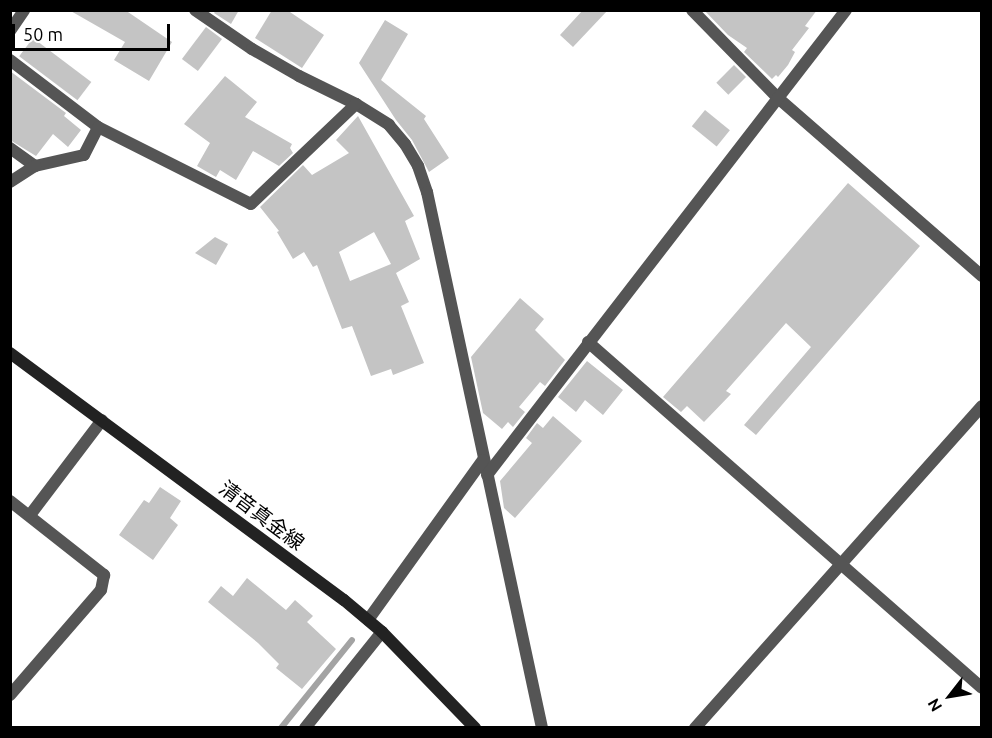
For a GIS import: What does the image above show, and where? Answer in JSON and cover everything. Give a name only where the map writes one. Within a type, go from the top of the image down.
[{"type":"main road","name":"清音真金線","points":[[10,352],[368,620],[475,728]]},
{"type":"street","points":[[12,26],[24,10]]},
{"type":"street","points":[[195,10],[298,76],[356,104],[389,126],[405,144],[418,166],[427,192],[542,728]]},
{"type":"street","points":[[692,10],[778,98],[981,276]]},
{"type":"street","points":[[487,475],[846,10]]},
{"type":"street","points":[[10,60],[98,126],[251,204],[356,104]]},
{"type":"street","points":[[10,182],[35,166],[84,155],[98,126]]},
{"type":"street","points":[[10,148],[35,166]]},
{"type":"street","points":[[588,342],[981,688]]},
{"type":"street","points":[[695,728],[981,406]]},
{"type":"street","points":[[30,515],[102,420]]},
{"type":"street","points":[[368,620],[483,460]]},
{"type":"street","points":[[10,501],[104,575],[101,590],[10,695]]},
{"type":"street","points":[[305,728],[382,632]]},
{"type":"building","points":[[69,10],[125,10],[172,42],[149,81],[114,60],[125,42]]},
{"type":"building","points":[[216,10],[239,10],[231,24],[214,13]]},
{"type":"building","points":[[272,10],[287,10],[324,35],[302,68],[255,38]]},
{"type":"building","points":[[583,10],[608,10],[573,47],[560,35]]},
{"type":"building","points":[[704,10],[817,10],[805,26],[809,28],[792,50],[795,52],[788,65],[778,77],[776,75],[772,79],[744,52],[747,48],[728,35]]},
{"type":"building","points":[[385,20],[408,34],[381,80],[426,116],[424,119],[449,158],[429,172],[412,140],[396,120],[359,63]]},
{"type":"building","points":[[206,27],[222,39],[198,71],[182,59]]},
{"type":"building","points":[[33,38],[91,82],[77,100],[19,56]]},
{"type":"building","points":[[734,65],[746,77],[728,95],[716,83]]},
{"type":"building","points":[[10,71],[66,113],[64,116],[81,130],[68,147],[53,134],[36,156],[10,140]]},
{"type":"building","points":[[225,76],[257,102],[245,117],[292,144],[290,148],[293,153],[279,166],[253,151],[236,180],[220,170],[216,177],[197,166],[210,143],[184,124]]},
{"type":"building","points":[[705,110],[730,130],[717,146],[692,126]]},
{"type":"building","points":[[358,116],[414,216],[405,221],[420,259],[396,273],[409,302],[401,306],[424,363],[393,375],[391,369],[371,376],[352,326],[342,329],[317,265],[313,267],[304,252],[293,259],[277,232],[279,231],[260,207],[303,165],[312,175],[349,153],[336,140]],"holes":[[[374,232],[391,264],[350,281],[339,252]]]},
{"type":"building","points":[[848,183],[920,246],[756,435],[744,425],[811,347],[786,323],[726,391],[731,394],[704,422],[687,406],[681,412],[663,397]]},
{"type":"building","points":[[215,237],[228,244],[216,265],[195,253]]},
{"type":"building","points":[[520,298],[544,319],[535,330],[565,360],[545,386],[540,382],[519,407],[525,412],[513,427],[508,422],[502,429],[483,413],[471,357]]},
{"type":"building","points":[[587,361],[623,390],[603,415],[585,400],[576,412],[558,397]]},
{"type":"building","points":[[553,416],[582,441],[515,518],[504,508],[500,481],[532,443],[526,438],[537,423],[543,428]]},
{"type":"building","points":[[160,487],[181,501],[170,518],[178,525],[153,560],[119,535],[144,500],[149,503]]},
{"type":"building","points":[[247,578],[286,610],[295,600],[313,616],[307,622],[336,649],[302,689],[276,668],[279,664],[258,643],[208,602],[221,586],[233,596]]},
{"type":"waterway","points":[[281,728],[352,640]]}]
